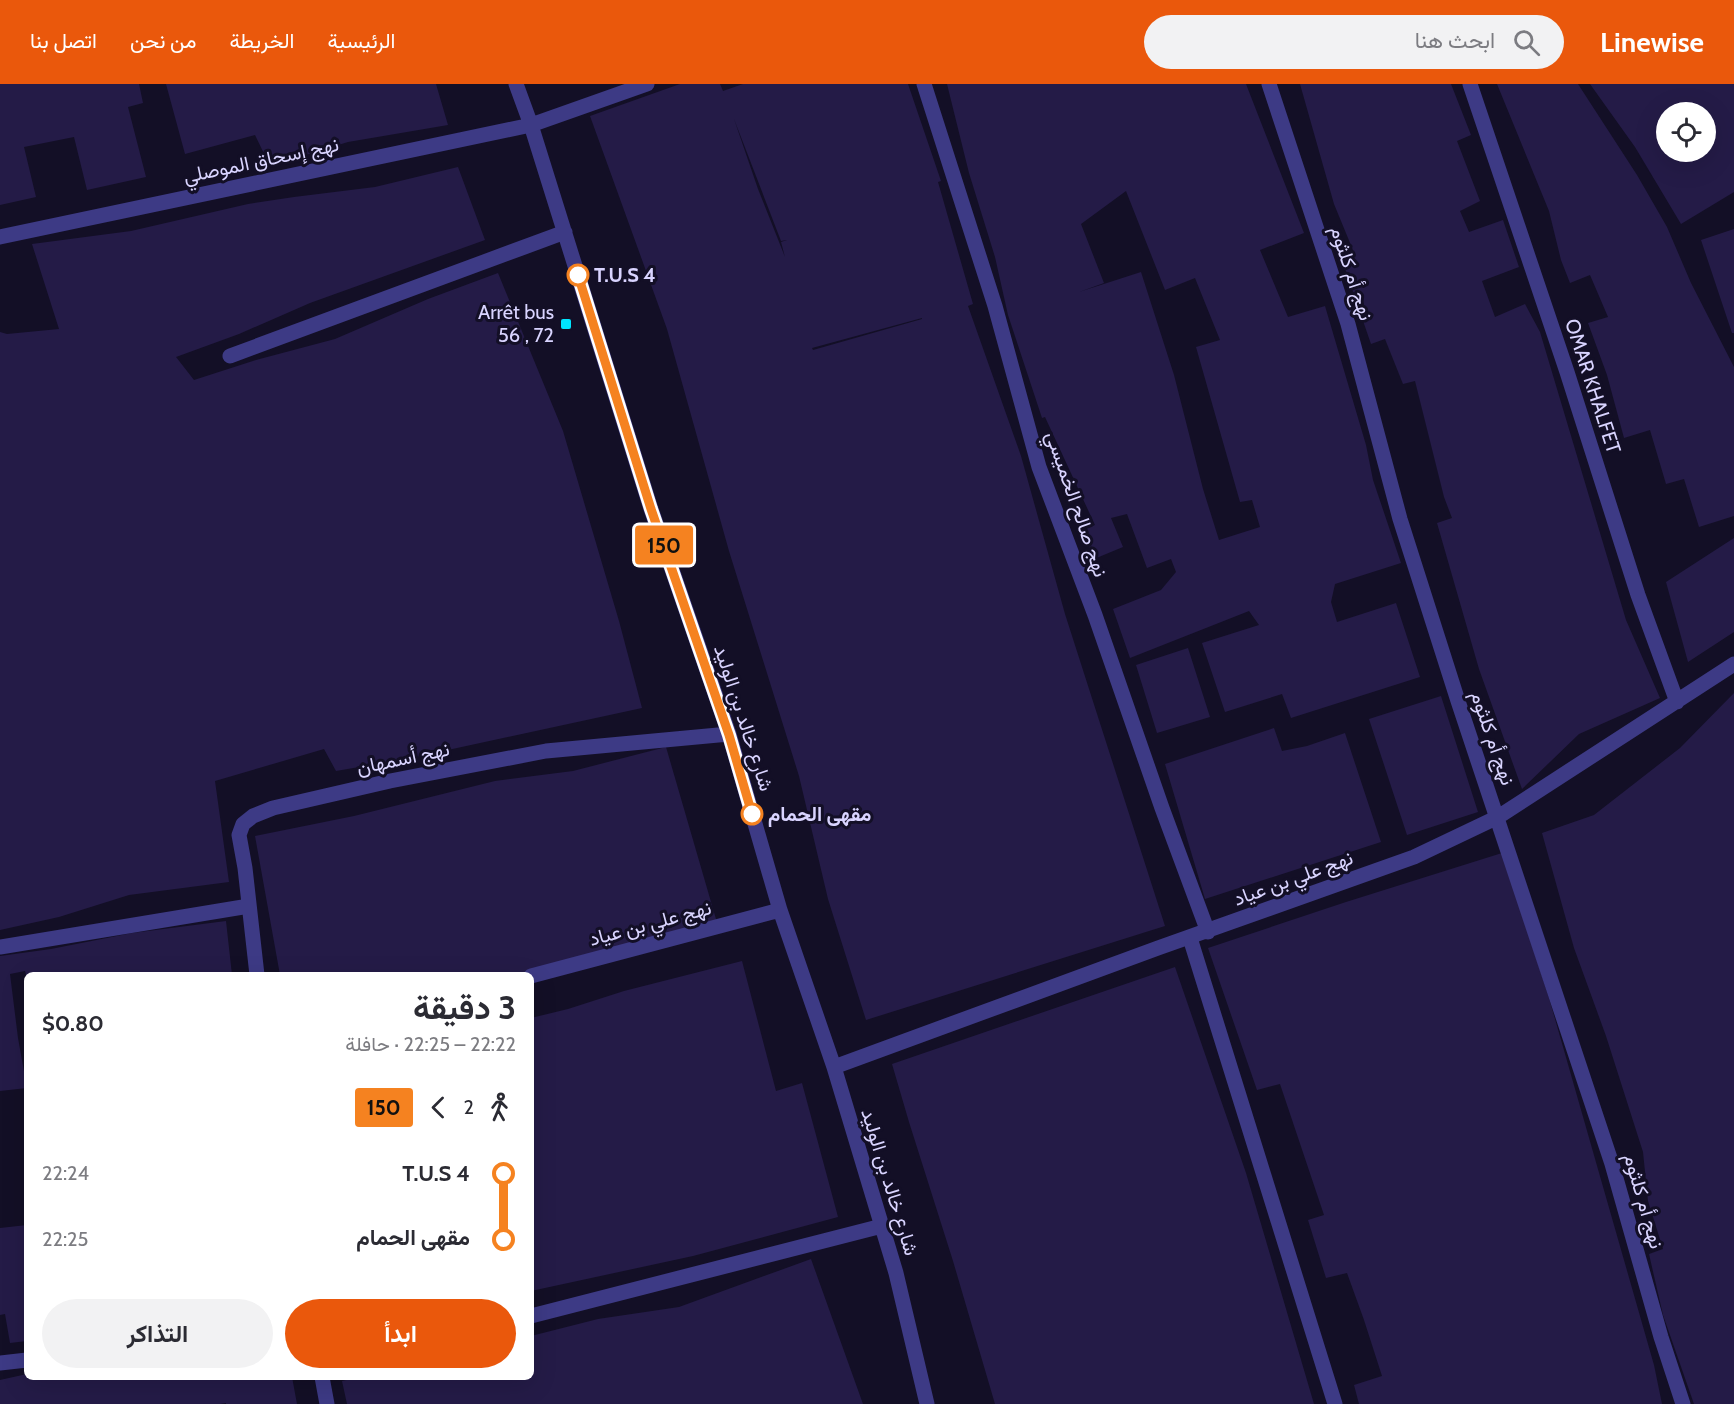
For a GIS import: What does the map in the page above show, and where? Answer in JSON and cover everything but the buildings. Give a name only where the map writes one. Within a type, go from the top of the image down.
[{"type":"street","name":"شارع خالد بن الوليد","points":[[516,84],[565,232],[651,509],[729,735],[780,910],[834,1067],[896,1273],[927,1404]]},
{"type":"street","name":"نهج إسحاق الموصلي","points":[[0,237],[531,125],[647,84]]},
{"type":"street","name":"نهج صالح الخميسي","points":[[924,84],[995,306],[1039,467],[1095,615],[1208,932]]},
{"type":"street","name":"نهج أم كلثوم","points":[[1269,84],[1348,324],[1400,519],[1612,1164],[1661,1337],[1683,1404]]},
{"type":"street","name":"OMAR KHALFET","points":[[1470,84],[1567,372],[1638,595],[1677,702]]},
{"type":"street","points":[[230,356],[565,232]]},
{"type":"street","name":"نهج علي بن عياد","points":[[834,1067],[1414,857],[1498,817],[1734,664]]},
{"type":"street","name":"نهج أسمهان","points":[[257,972],[239,835],[243,824],[253,816],[273,808],[390,781],[546,751],[729,735]]},
{"type":"street","points":[[0,947],[249,906]]},
{"type":"street","name":"نهج علي بن عياد","points":[[534,975],[780,910]]},
{"type":"street","points":[[1190,938],[1335,1404]]},
{"type":"street","points":[[534,1315],[882,1226]]},
{"type":"street","points":[[0,1363],[24,1360]]},
{"type":"street","points":[[323,1380],[327,1404]]},
{"type":"bus line","name":"150","points":[[578,275],[651,509],[729,735],[752,814]]},
{"type":"place","name":"T.U.S 4","points":[[578,275]]},
{"type":"place","name":"Arrêt bus 56 , 72","points":[[566,324]]},
{"type":"place","name":"مقهى الحمام","points":[[752,814]]}]
